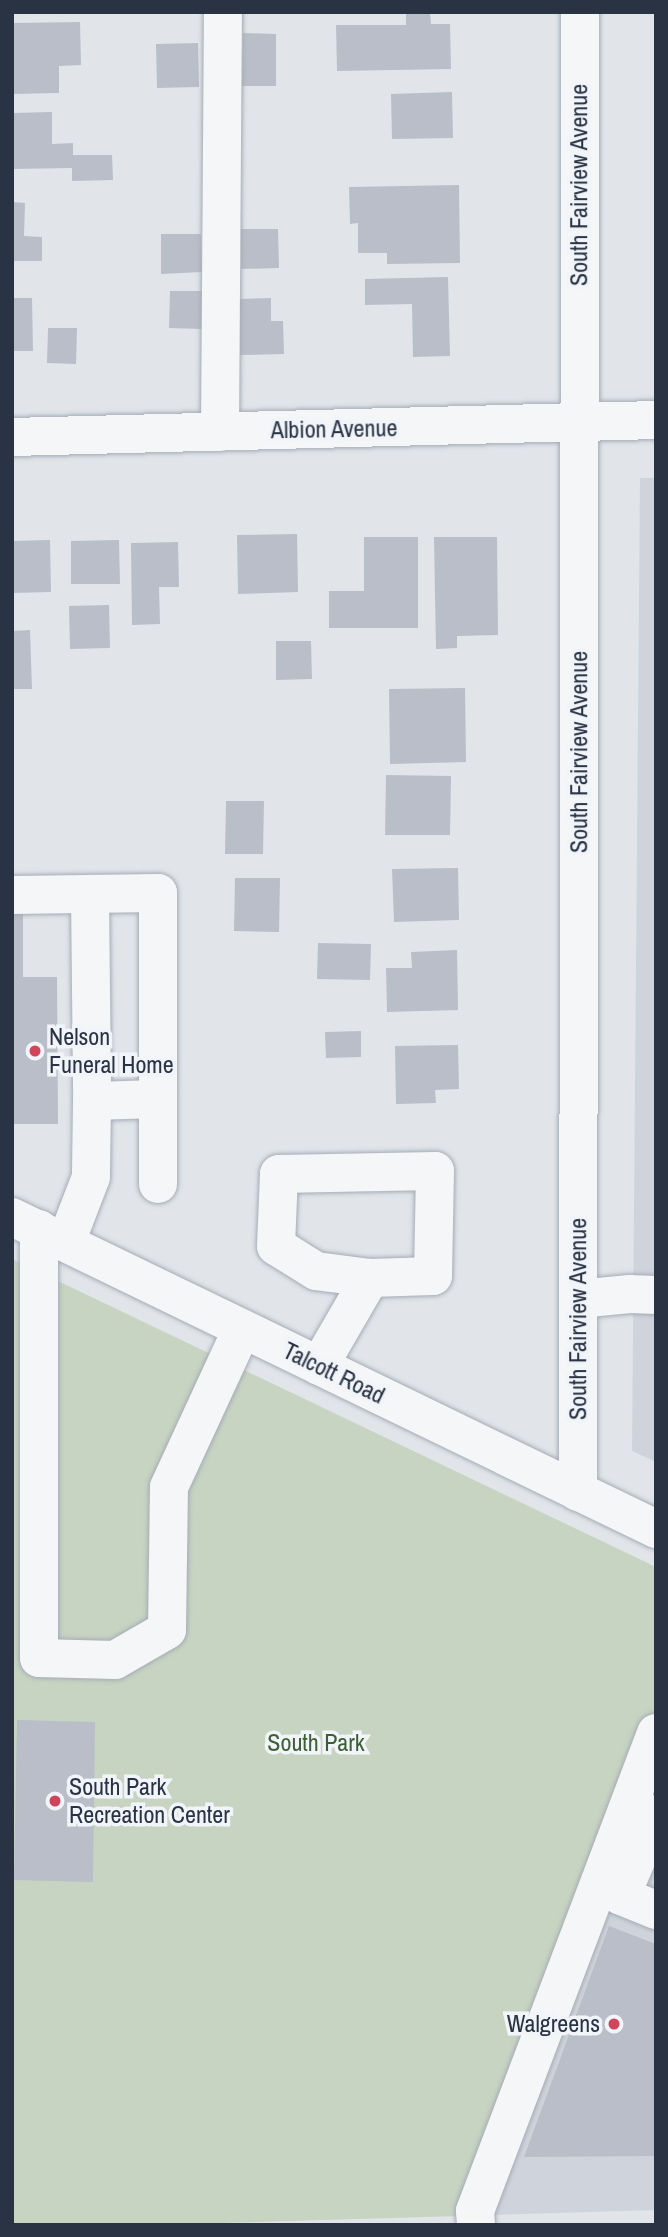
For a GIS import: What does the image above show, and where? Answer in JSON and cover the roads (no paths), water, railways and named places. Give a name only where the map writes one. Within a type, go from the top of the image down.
[{"type":"street","points":[[220,432],[223,12]]},
{"type":"street","name":"South Fairview Avenue","points":[[578,1492],[580,12]]},
{"type":"street","name":"Albion Avenue","points":[[12,437],[656,420]]},
{"type":"street","points":[[12,895],[158,893],[158,1184]]},
{"type":"street","points":[[90,894],[91,1177],[39,1229],[39,1658],[115,1660],[167,1630],[169,1487],[242,1329]]},
{"type":"street","points":[[92,1101],[158,1099]]},
{"type":"street","points":[[435,1171],[433,1276],[370,1278],[316,1271],[276,1246],[279,1174],[435,1171]]},
{"type":"street","name":"Talcott Road","points":[[39,1229],[656,1529]]},
{"type":"street","points":[[319,1366],[370,1278]]},
{"type":"street","points":[[578,1298],[656,1295]]},
{"type":"street","points":[[476,2225],[475,2211],[656,1733]]},
{"type":"street","points":[[621,1896],[656,1814]]},
{"type":"street","points":[[621,1896],[656,1910]]},
{"type":"street","points":[[621,1896],[639,1929],[656,1936]]},
{"type":"place","name":"Nelson Funeral Home","points":[[35,1051]]},
{"type":"place","name":"South Park Recreation Center","points":[[55,1801]]},
{"type":"place","name":"Walgreens","points":[[614,2024]]},
{"type":"park label","name":"South Park","points":[[316,1743]]}]
